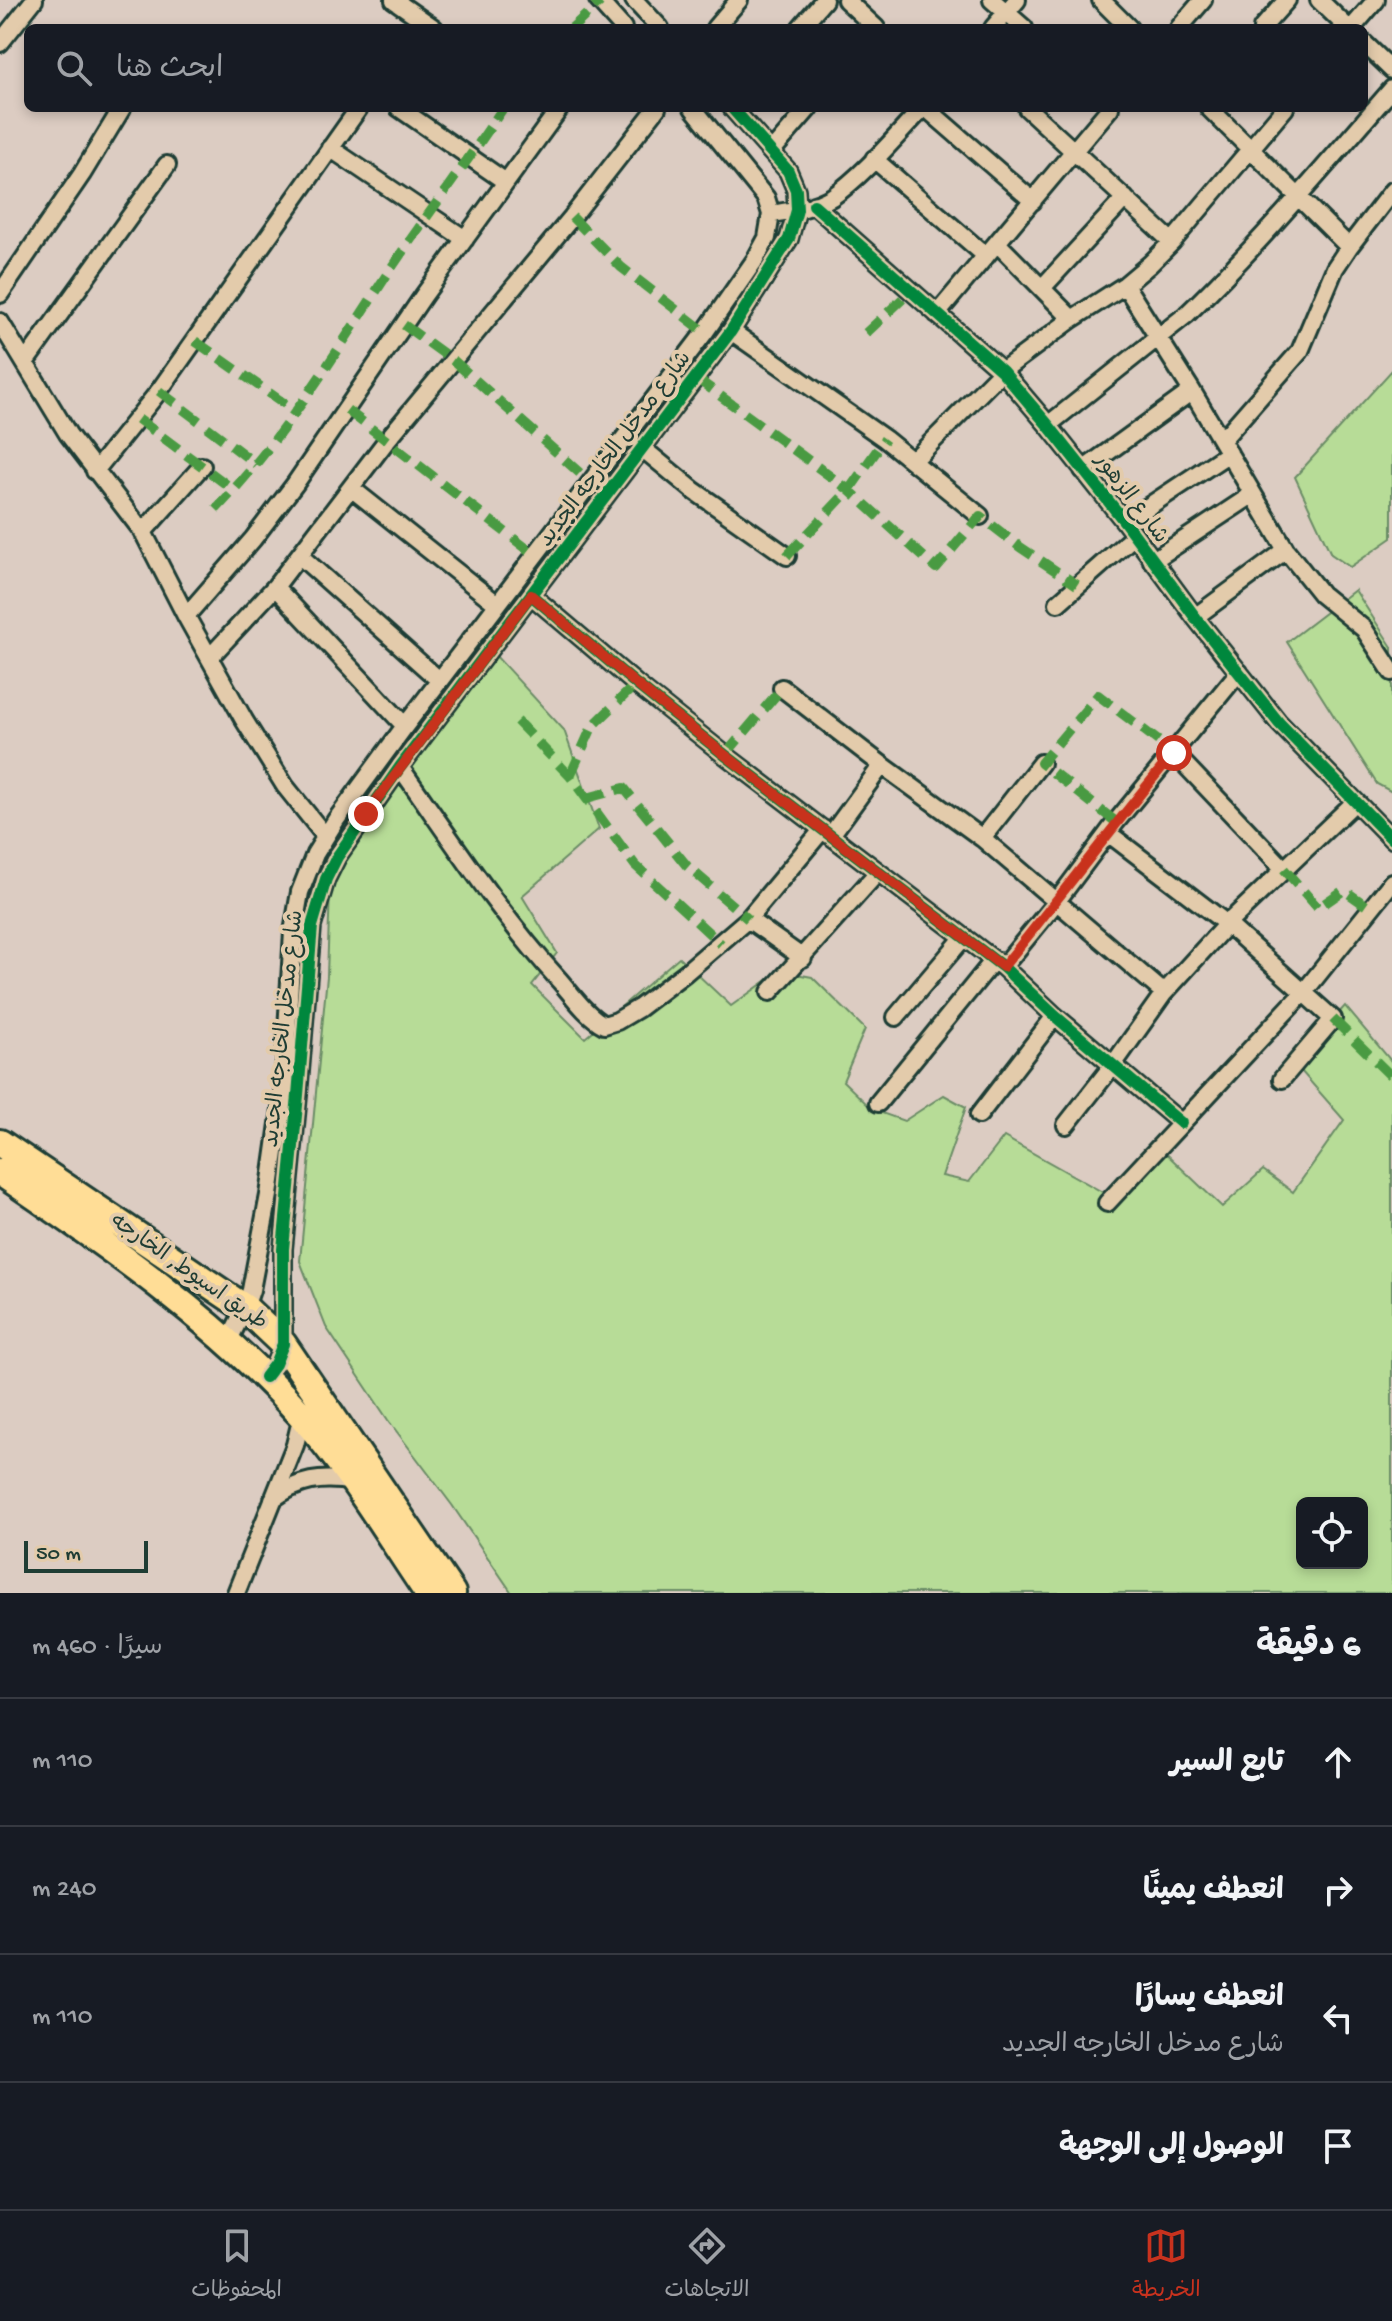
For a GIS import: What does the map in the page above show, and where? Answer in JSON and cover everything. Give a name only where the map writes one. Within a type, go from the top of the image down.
[{"type":"highway","name":"طريق اسيوط, الخارجه","points":[[0,1143],[245,1308],[283,1344],[428,1593]]},
{"type":"highway","name":"طريق اسيوط, الخارجه","points":[[0,1172],[94,1236],[228,1342],[302,1416],[330,1450],[361,1476],[452,1593]]},
{"type":"street","points":[[0,43],[34,0]]},
{"type":"street","points":[[394,0],[423,24]]},
{"type":"street","points":[[598,0],[619,24]]},
{"type":"street","points":[[634,0],[656,24]]},
{"type":"street","points":[[718,24],[739,0]]},
{"type":"street","points":[[803,24],[824,0]]},
{"type":"street","points":[[846,0],[872,24]]},
{"type":"street","points":[[992,0],[1012,6],[1022,24]]},
{"type":"street","points":[[1182,24],[1203,0]]},
{"type":"street","points":[[1266,24],[1287,0]]},
{"type":"street","points":[[1319,0],[1346,24]]},
{"type":"street","points":[[1354,24],[1376,0]]},
{"type":"street","points":[[1106,2],[1125,24]]},
{"type":"street","points":[[996,24],[1012,6]]},
{"type":"street","points":[[1368,47],[1391,68]]},
{"type":"street","points":[[1048,425],[1206,296],[1392,89]]},
{"type":"street","points":[[0,294],[82,174],[120,112]]},
{"type":"street","points":[[95,471],[159,391],[356,112]]},
{"type":"street","points":[[408,112],[506,182]]},
{"type":"street","points":[[186,616],[253,539],[286,495],[557,112]]},
{"type":"street","points":[[210,657],[275,587],[387,440],[572,217],[654,112]]},
{"type":"street","points":[[696,112],[757,184],[771,214],[797,210],[831,197],[920,112]]},
{"type":"street","points":[[736,112],[788,171],[796,190],[797,210]]},
{"type":"street","points":[[771,152],[806,112]]},
{"type":"street","points":[[929,112],[1033,201]]},
{"type":"street","points":[[1031,112],[1172,242]]},
{"type":"street","points":[[937,314],[1107,112]]},
{"type":"street","points":[[1213,112],[1349,247]]},
{"type":"street","points":[[913,461],[1002,371],[1072,319],[1125,285],[1172,242],[1282,112]]},
{"type":"street","points":[[330,148],[465,239]]},
{"type":"street","points":[[874,159],[1042,288],[1072,319]]},
{"type":"street","points":[[26,361],[167,165]]},
{"type":"street","points":[[1058,603],[1130,529],[1225,446],[1300,351],[1335,268],[1392,191]]},
{"type":"street","points":[[1042,288],[1125,198]]},
{"type":"street","name":"شارع الزهور","points":[[814,205],[1002,371],[1130,529],[1279,723],[1392,839]]},
{"type":"street","name":"شارع مدخل الخارجه الجديد","points":[[265,1377],[275,1364],[283,1344],[282,1259],[312,926],[318,902],[337,857],[400,767],[731,331],[789,239],[797,210]]},
{"type":"street","name":"شارع مدخل الخارجه الجديد","points":[[228,1342],[245,1308],[256,1268],[283,1095],[293,932],[300,892],[315,854],[439,680],[705,332],[767,238],[771,214]]},
{"type":"street","points":[[1125,285],[1286,550],[1321,594],[1364,629],[1392,672]]},
{"type":"street","points":[[0,322],[68,434],[143,532],[244,720],[285,786],[325,836]]},
{"type":"street","points":[[731,331],[913,461],[980,516]]},
{"type":"street","points":[[1083,470],[1192,391]]},
{"type":"street","points":[[642,448],[693,490],[787,556]]},
{"type":"street","points":[[143,532],[202,466]]},
{"type":"street","points":[[351,488],[497,604]]},
{"type":"street","points":[[1152,561],[1252,495]]},
{"type":"street","points":[[1195,617],[1286,550]]},
{"type":"street","points":[[300,556],[439,680]]},
{"type":"street","points":[[275,587],[405,726]]},
{"type":"street","points":[[531,595],[680,720],[999,964],[1181,1123]]},
{"type":"street","points":[[878,1103],[1057,901],[1239,672]]},
{"type":"street","points":[[782,688],[982,838],[1164,993]]},
{"type":"street","points":[[1174,753],[1284,869]]},
{"type":"street","points":[[982,838],[1041,763]]},
{"type":"street","points":[[400,767],[541,961],[604,1025],[639,1008],[748,919],[827,832],[882,765]]},
{"type":"street","points":[[1066,1125],[1164,993],[1227,924],[1355,802]]},
{"type":"street","points":[[1108,833],[1227,924],[1333,1019],[1282,1079]]},
{"type":"street","points":[[770,992],[878,872]]},
{"type":"street","points":[[1107,1203],[1304,992],[1392,882]]},
{"type":"street","points":[[748,919],[803,958]]},
{"type":"street","points":[[896,1017],[964,937]]},
{"type":"street","points":[[979,1115],[1055,1016]]},
{"type":"street","points":[[269,1195],[289,1198]]},
{"type":"street","points":[[236,1593],[295,1445],[302,1416]]},
{"type":"street","points":[[271,1500],[301,1482],[361,1476]]},
{"type":"green space","points":[[1392,370],[1392,538],[1350,567],[1331,554],[1295,477]]},
{"type":"green space","points":[[1355,590],[1392,647],[1392,792],[1377,784],[1287,642]]},
{"type":"green space","points":[[483,642],[564,730],[599,829],[522,896],[557,953],[532,985],[585,1038],[679,957],[731,1006],[780,971],[812,977],[865,1029],[843,1081],[873,1110],[904,1121],[944,1095],[966,1107],[942,1176],[969,1182],[1004,1137],[1106,1194],[1154,1142],[1222,1207],[1263,1170],[1293,1192],[1344,1120],[1294,1063],[1345,1006],[1392,1062],[1392,1593],[512,1593],[452,1505],[388,1420],[326,1327],[300,1261],[327,976],[330,889],[346,834]]},
{"type":"marked path","points":[[576,24],[600,2]]},
{"type":"marked path","points":[[216,509],[264,454],[307,395],[500,112]]},
{"type":"marked path","points":[[572,217],[621,267],[705,332]]},
{"type":"marked path","points":[[866,333],[911,291]]},
{"type":"marked path","points":[[404,325],[454,361],[591,483]]},
{"type":"marked path","points":[[195,341],[295,411]]},
{"type":"marked path","points":[[696,378],[849,490],[936,568],[980,516],[1077,585]]},
{"type":"marked path","points":[[159,391],[256,464]]},
{"type":"marked path","points":[[347,410],[535,555]]},
{"type":"marked path","points":[[138,419],[234,490]]},
{"type":"marked path","points":[[787,556],[849,490],[885,439]]},
{"type":"marked path","points":[[570,776],[592,727],[636,684]]},
{"type":"marked path","points":[[725,755],[782,688]]},
{"type":"marked path","points":[[1116,822],[1041,763],[1098,695],[1174,753]]},
{"type":"marked path","points":[[517,721],[570,776],[635,865],[721,944]]},
{"type":"marked path","points":[[587,798],[624,788],[687,866],[748,919]]},
{"type":"marked path","points":[[1284,869],[1318,908],[1344,890],[1371,909]]},
{"type":"marked path","points":[[1333,1019],[1392,1077]]},
{"type":"cycle path","points":[[265,1377],[275,1364],[283,1344],[283,1249],[312,926],[326,879],[337,857],[400,767],[731,331],[789,239],[797,210],[796,190],[788,171],[736,112]]},
{"type":"cycle path","points":[[814,205],[1002,371],[1125,522],[1279,723],[1392,839]]},
{"type":"cycle path","points":[[531,595],[725,755],[1003,967],[1055,1016],[1181,1123]]},
{"type":"route","points":[[366,814],[531,595],[725,755],[1003,967],[1174,753]]}]
